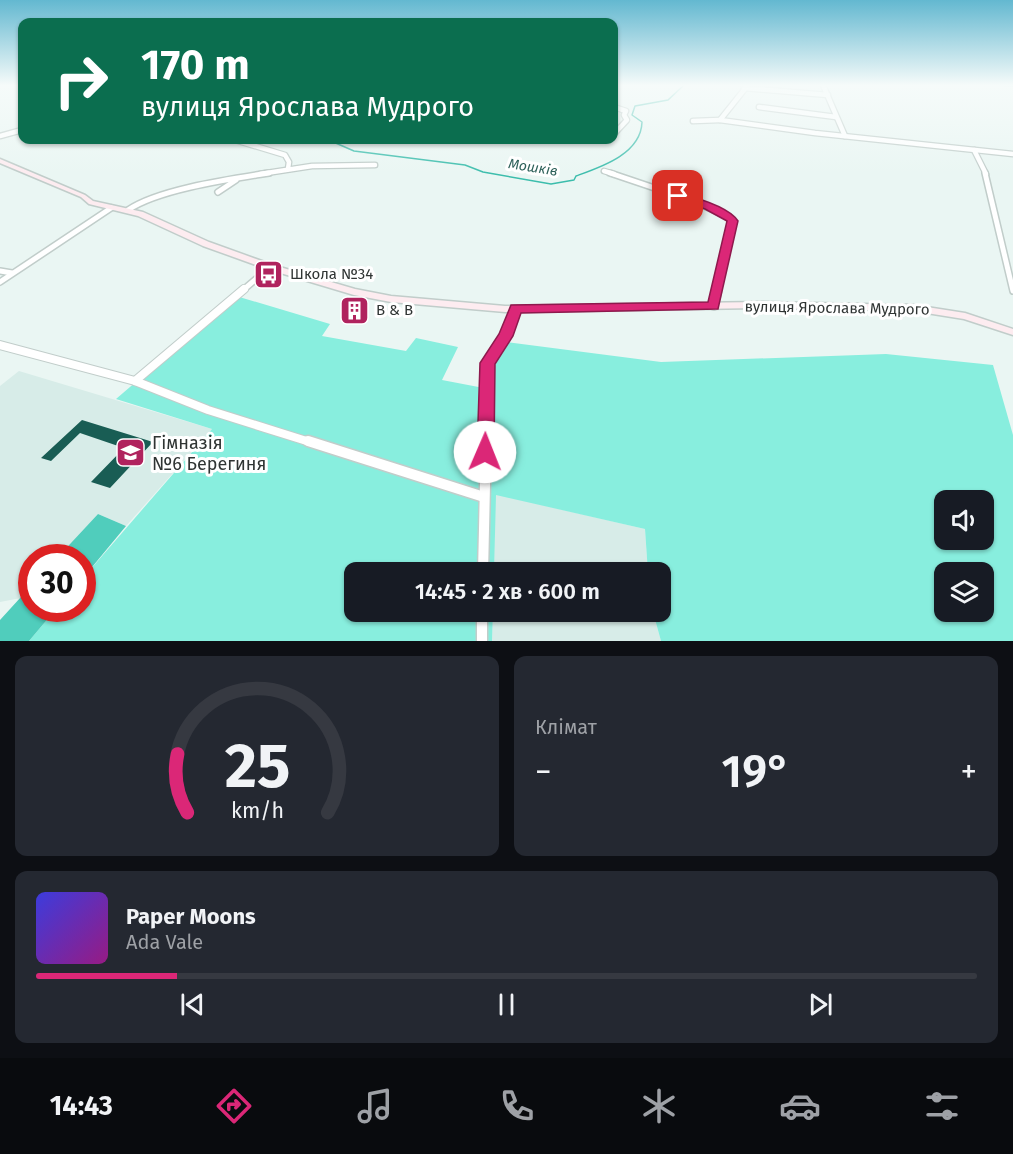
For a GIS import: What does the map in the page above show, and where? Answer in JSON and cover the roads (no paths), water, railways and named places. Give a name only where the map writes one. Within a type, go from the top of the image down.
[{"type":"main road","name":"вулиця Ярослава Мудрого","points":[[0,161],[83,196],[91,203],[128,210],[270,267],[333,287],[391,299],[516,309],[714,306],[914,308],[965,316],[1013,332]]},
{"type":"street","points":[[618,129],[627,120],[626,115]]},
{"type":"street","points":[[720,120],[724,115]]},
{"type":"street","points":[[820,115],[836,117],[845,136]]},
{"type":"street","points":[[693,122],[720,120],[1013,154]]},
{"type":"street","points":[[0,136],[18,131]]},
{"type":"street","points":[[248,144],[285,155],[289,162],[288,169]]},
{"type":"street","points":[[974,150],[985,172],[1012,286]]},
{"type":"street","points":[[128,210],[140,202],[205,184],[312,166],[375,165]]},
{"type":"street","points":[[604,171],[696,202],[731,218],[732,225],[714,306]]},
{"type":"street","points":[[218,192],[239,178]]},
{"type":"street","points":[[0,282],[111,207]]},
{"type":"street","points":[[135,381],[270,267]]},
{"type":"street","points":[[0,271],[12,273]]},
{"type":"street","points":[[483,562],[487,363],[506,336],[516,309]]},
{"type":"street","points":[[0,345],[135,381],[208,410],[484,497]]},
{"type":"street","points":[[482,622],[482,641]]},
{"type":"waterway","name":"Мошків","points":[[338,144],[354,151],[465,165],[483,172],[551,184],[574,180],[576,176],[608,163],[627,151],[635,143],[642,122],[632,115]]},
{"type":"place","name":"Школа №34","points":[[269,274]]},
{"type":"place","name":"B & B","points":[[355,310]]},
{"type":"place","name":"Гімназія №6 Берегиня","points":[[131,453]]}]
